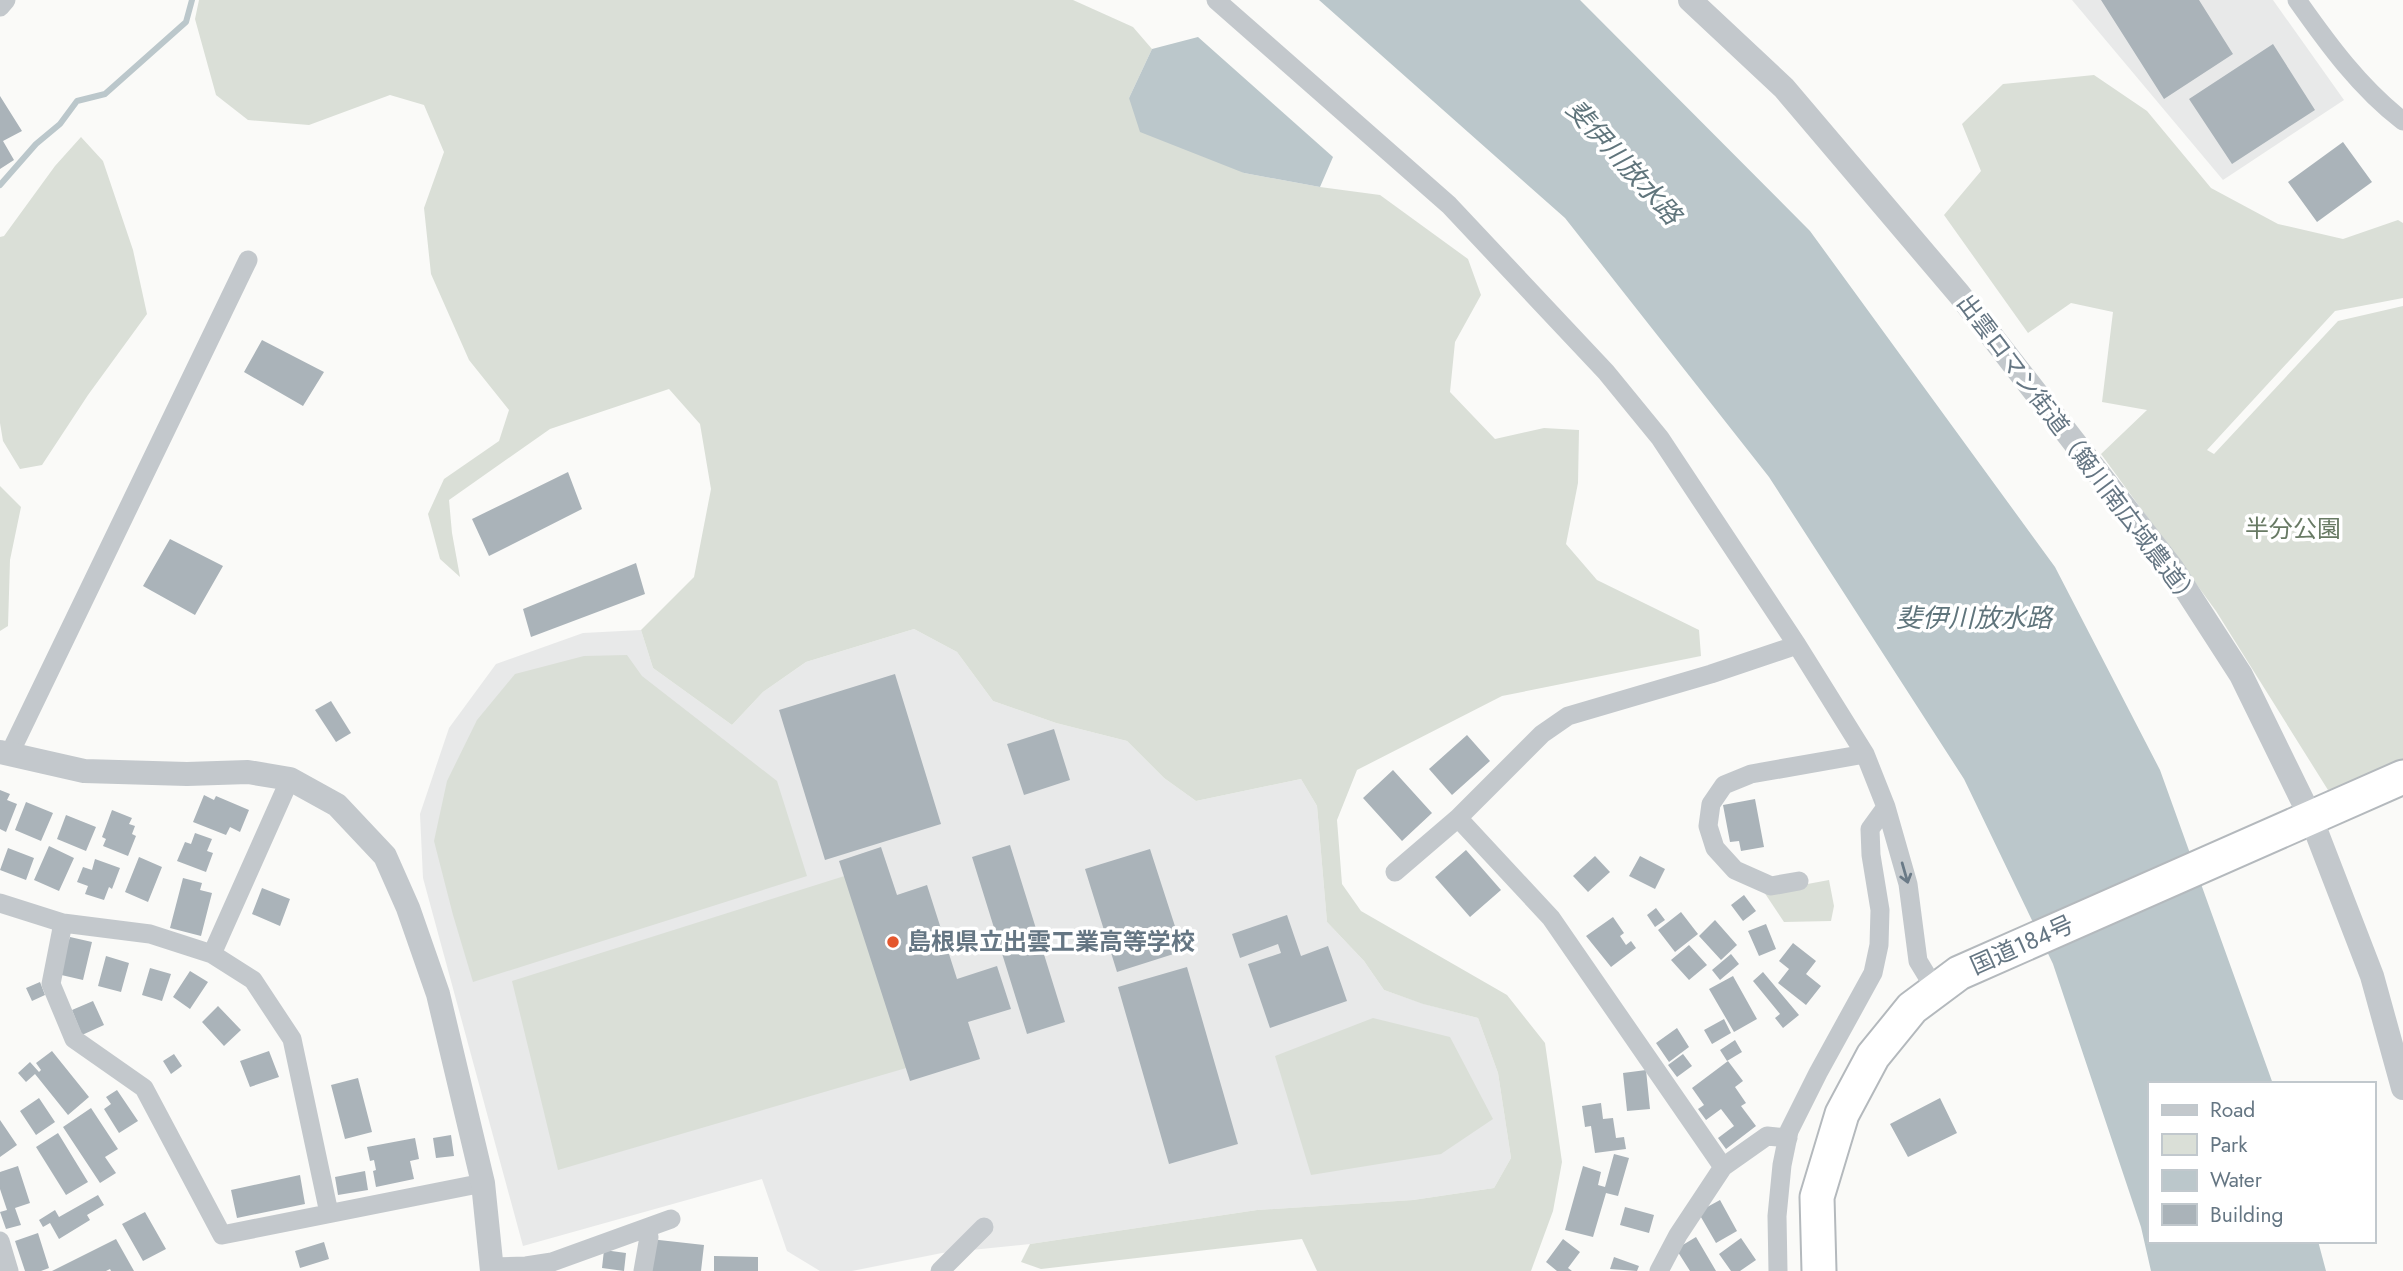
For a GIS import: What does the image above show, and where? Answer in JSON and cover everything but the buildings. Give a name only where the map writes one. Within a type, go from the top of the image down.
[{"type":"highway","name":"国道184号","points":[[1819,1271],[1817,1197],[1842,1114],[1873,1056],[1912,1008],[1947,981],[2403,777]]},
{"type":"street","points":[[0,6],[6,0]]},
{"type":"street","points":[[1216,0],[1449,205],[1606,372],[1660,438],[1866,754],[1886,807],[1908,884],[1918,961],[1947,981]]},
{"type":"street","name":"出雲ロマン街道（簸川南広域農道）","points":[[1690,0],[1784,88],[1959,294],[2172,568],[2241,675],[2311,818],[2372,976],[2403,1088]]},
{"type":"street","points":[[2297,0],[2334,52],[2387,108],[2403,121]]},
{"type":"street","points":[[248,260],[5,754],[84,771],[187,774],[248,772],[290,779],[337,805],[385,856],[408,908],[438,994],[483,1183],[492,1269],[552,1262],[671,1219]]},
{"type":"street","points":[[1395,872],[1458,818],[1542,734],[1567,716],[1711,674],[1797,645]]},
{"type":"street","points":[[1799,881],[1771,886],[1735,870],[1715,848],[1707,826],[1711,804],[1724,785],[1751,774],[1866,754]]},
{"type":"street","points":[[212,954],[290,779]]},
{"type":"street","points":[[1778,1271],[1777,1216],[1782,1165],[1788,1138],[1818,1073],[1874,973],[1879,945],[1880,910],[1871,855],[1871,829],[1886,807]]},
{"type":"street","points":[[1458,818],[1551,918],[1723,1167]]},
{"type":"street","points":[[0,903],[64,923],[150,934],[212,954],[253,980],[292,1039],[329,1213]]},
{"type":"street","points":[[64,923],[51,984],[75,1039],[144,1088],[222,1235],[483,1183]]},
{"type":"street","points":[[1659,1271],[1678,1235],[1723,1167],[1767,1136],[1788,1138]]},
{"type":"street","points":[[940,1271],[984,1227]]},
{"type":"street","points":[[643,1271],[649,1237],[646,1228]]},
{"type":"street","points":[[0,1241],[9,1271]]},
{"type":"street","points":[[580,1271],[584,1250]]},
{"type":"shaded area","points":[[2072,0],[2273,0],[2344,100],[2223,180]]},
{"type":"shaded area","name":"島根県立出雲工業高等学校","points":[[914,629],[957,652],[993,701],[1056,723],[1127,741],[1164,778],[1196,801],[1301,779],[1317,806],[1327,922],[1364,961],[1384,990],[1478,1018],[1498,1073],[1511,1158],[1494,1188],[1413,1200],[1257,1210],[1030,1244],[942,1253],[852,1271],[820,1271],[787,1251],[762,1179],[523,1246],[423,878],[420,814],[449,728],[496,664],[583,633],[641,630],[653,668],[732,725],[763,692],[806,662]]},
{"type":"green space","points":[[199,0],[1073,0],[1133,27],[1152,49],[1129,98],[1244,173],[1380,195],[1468,259],[1481,295],[1455,342],[1450,392],[1495,439],[1544,428],[1579,430],[1578,483],[1566,544],[1597,580],[1699,630],[1701,656],[1502,696],[1357,770],[1337,820],[1342,884],[1361,911],[1507,995],[1545,1043],[1562,1162],[1553,1211],[1531,1271],[1317,1271],[1302,1239],[1041,1269],[1021,1262],[1030,1244],[1257,1210],[1413,1200],[1494,1188],[1511,1158],[1498,1073],[1478,1018],[1423,1004],[1384,990],[1364,961],[1327,922],[1317,806],[1301,779],[1196,801],[1164,778],[1127,741],[1056,723],[993,701],[957,652],[914,629],[806,662],[763,692],[732,725],[653,668],[641,630],[694,577],[711,489],[700,424],[669,389],[550,429],[449,500],[460,577],[440,559],[428,514],[444,479],[499,441],[509,410],[469,360],[431,274],[424,208],[444,152],[424,105],[390,95],[309,125],[248,120],[216,95],[195,19]]},
{"type":"green space","name":"半分公園","points":[[2094,75],[2147,111],[2211,188],[2278,224],[2343,239],[2398,220],[2403,223],[2403,298],[2335,311],[2207,450],[2214,454],[2338,321],[2403,306],[2403,766],[2328,790],[2216,611],[2101,454],[2147,410],[2102,402],[2113,312],[2071,303],[2028,333],[1944,215],[1981,171],[1962,124],[2003,84]]},
{"type":"green space","points":[[81,137],[103,161],[133,250],[147,314],[88,395],[42,465],[20,469],[3,441],[0,423],[0,237],[4,236],[55,166]]},
{"type":"green space","points":[[0,486],[21,507],[10,560],[8,626],[0,631]]},
{"type":"green space","points":[[627,655],[642,676],[777,781],[807,876],[473,982],[434,841],[447,781],[477,720],[515,674],[584,656]]},
{"type":"green space","points":[[854,873],[913,1066],[558,1170],[512,981]]},
{"type":"green space","points":[[1829,880],[1834,906],[1831,921],[1784,922],[1764,892]]},
{"type":"green space","points":[[1373,1018],[1450,1037],[1493,1119],[1441,1154],[1311,1175],[1275,1056]]},
{"type":"water","name":"斐伊川放水路","points":[[1319,0],[1580,0],[1810,231],[2055,567],[2160,770],[2272,1082],[2148,1082],[2148,1243],[2319,1243],[2326,1271],[2151,1271],[2141,1227],[2053,964],[1964,779],[1769,477],[1565,218]]},
{"type":"water","points":[[1198,37],[1333,157],[1320,187],[1244,173],[1140,132],[1129,98],[1152,49]]},
{"type":"waterway","points":[[0,185],[36,144],[60,124],[77,101],[105,94],[186,22],[192,0]]},
{"type":"place","name":"島根県立出雲工業高等学校","points":[[893,942]]}]
